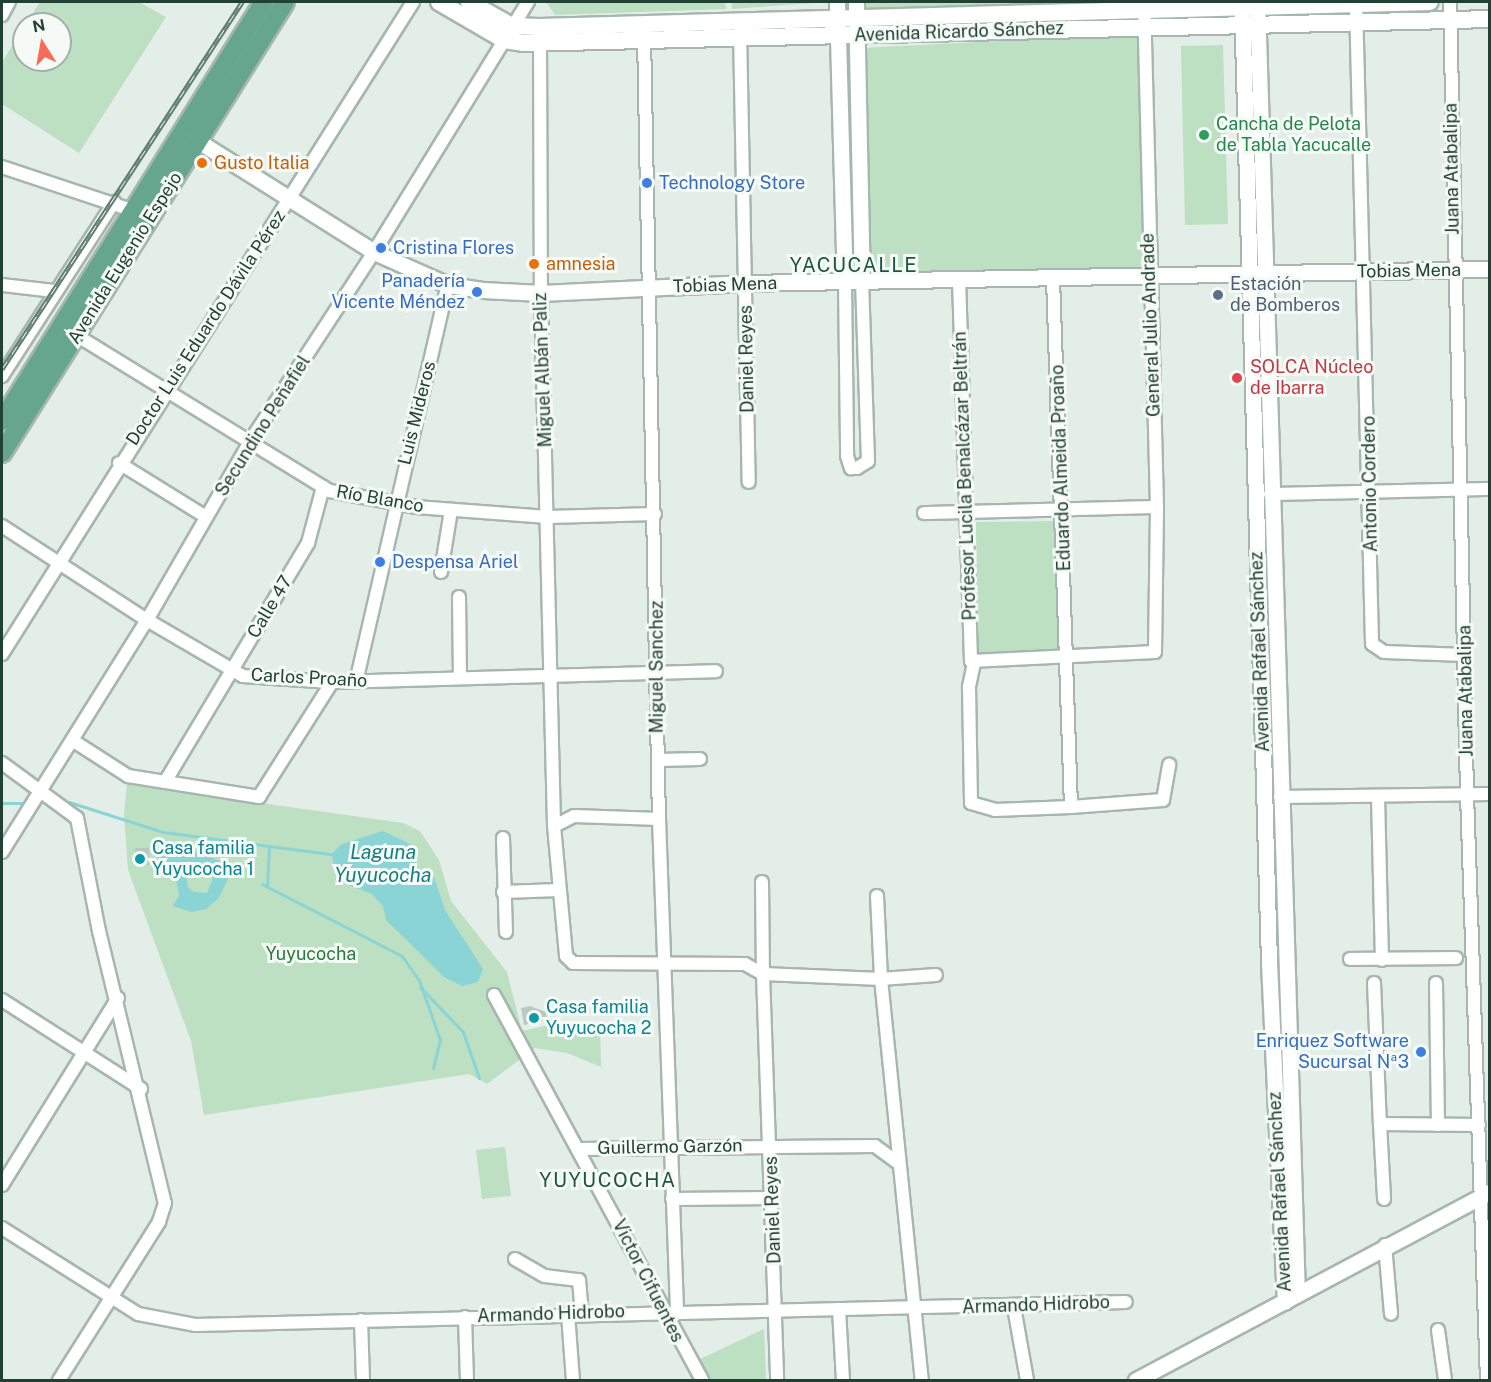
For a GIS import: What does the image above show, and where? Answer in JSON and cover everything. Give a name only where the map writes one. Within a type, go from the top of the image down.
[{"type":"main road","name":"Avenida Eugenio Espejo","points":[[2,453],[76,335],[191,137],[264,2]]},
{"type":"main road","name":"Avenida Eugenio Espejo","points":[[2,421],[134,211],[191,137],[285,2]]},
{"type":"main road","name":"Avenida Ricardo Sánchez","points":[[439,2],[508,33],[540,35],[740,29],[857,36],[1144,26],[1490,19]]},
{"type":"main road","name":"Avenida Ricardo Sánchez","points":[[469,2],[508,33]]},
{"type":"main road","name":"Avenida Ricardo Sánchez","points":[[740,29],[838,10],[856,9],[1430,2]]},
{"type":"street","points":[[2,15],[9,2]]},
{"type":"street","name":"Doctor Luis Eduardo Dávila Pérez","points":[[2,654],[164,391],[288,200],[412,2]]},
{"type":"street","name":"Secundino Peñafiel","points":[[2,852],[147,620],[249,443],[374,252],[528,2]]},
{"type":"street","name":"Antonio Cordero","points":[[1356,2],[1371,492],[1372,644],[1384,652],[1466,655]]},
{"type":"street","name":"Juana Atabalipa","points":[[1450,2],[1453,270],[1464,490],[1467,794],[1479,1125],[1486,1194],[1487,1380]]},
{"type":"street","name":"Avenida Rafael Sánchez","points":[[1250,3],[1256,274],[1253,439],[1291,1298]]},
{"type":"street","name":"General Julio Andrade","points":[[1066,659],[1137,655],[1159,649],[1144,5]]},
{"type":"street","points":[[838,10],[847,456],[851,468],[857,468],[868,461],[856,9]]},
{"type":"street","name":"Daniel Reyes","points":[[740,29],[749,482]]},
{"type":"street","name":"Miguel Sanchez","points":[[644,32],[647,287],[655,514],[659,819],[669,1147],[677,1311]]},
{"type":"street","name":"Miguel Albán Paliz","points":[[540,35],[541,293],[553,677],[554,826],[566,956],[581,963],[665,961]]},
{"type":"street","name":"Tobias Mena","points":[[191,137],[374,252],[448,285],[541,293],[746,283],[1490,269]]},
{"type":"street","points":[[2,167],[114,202],[134,211]]},
{"type":"street","points":[[2,376],[114,202]]},
{"type":"street","name":"Avenida Rafael Sánchez","points":[[1256,274],[1269,440],[1280,797],[1291,1298]]},
{"type":"street","name":"Eduardo Almeida Proaño","points":[[1053,277],[1064,508],[1071,807]]},
{"type":"street","name":"Profesor Lucila Benalcázar Beltrán","points":[[959,279],[967,514],[978,663],[969,687],[971,803],[995,810],[1071,807]]},
{"type":"street","points":[[2,285],[55,291]]},
{"type":"street","name":"Luis Mideros","points":[[356,682],[395,504],[448,285]]},
{"type":"street","name":"Río Blanco","points":[[76,335],[323,487],[395,504],[451,510],[548,517],[655,514]]},
{"type":"street","points":[[1253,439],[1269,440]]},
{"type":"street","points":[[119,464],[206,517]]},
{"type":"street","name":"Calle 47","points":[[165,782],[308,543],[323,487]]},
{"type":"street","points":[[1270,494],[1490,489]]},
{"type":"street","points":[[924,513],[967,514],[1064,508],[1157,507]]},
{"type":"street","points":[[441,572],[451,510]]},
{"type":"street","name":"Carlos Proaño","points":[[2,526],[147,620],[243,676],[356,682],[658,675],[716,671]]},
{"type":"street","points":[[459,597],[460,678]]},
{"type":"street","points":[[978,663],[1066,659]]},
{"type":"street","points":[[72,740],[128,776],[259,797],[332,682]]},
{"type":"street","points":[[658,760],[700,759]]},
{"type":"street","points":[[2,763],[73,811],[80,824],[99,931],[141,1089],[165,1203],[159,1222],[59,1380]]},
{"type":"street","points":[[1071,807],[1163,800],[1169,765]]},
{"type":"street","points":[[1280,797],[1490,794]]},
{"type":"street","points":[[1378,797],[1382,960]]},
{"type":"street","points":[[554,826],[574,816],[659,819]]},
{"type":"street","points":[[503,838],[506,932]]},
{"type":"street","name":"Daniel Reyes","points":[[762,882],[777,1380]]},
{"type":"street","points":[[503,892],[559,890]]},
{"type":"street","points":[[877,896],[881,979],[898,1163],[922,1380]]},
{"type":"street","points":[[1350,959],[1456,958]]},
{"type":"street","points":[[665,961],[746,964],[763,974],[881,979],[936,975]]},
{"type":"street","points":[[1436,982],[1438,1125]]},
{"type":"street","points":[[1374,983],[1384,1199]]},
{"type":"street","name":"Victor Cifuentes","points":[[494,995],[523,1057],[579,1149],[662,1311],[702,1380]]},
{"type":"street","points":[[2,1185],[118,998]]},
{"type":"street","points":[[2,1000],[85,1051],[141,1089]]},
{"type":"street","points":[[1380,1124],[1479,1125]]},
{"type":"street","name":"Guillermo Garzón","points":[[579,1149],[771,1145],[875,1146],[898,1163]]},
{"type":"street","points":[[1139,1380],[1385,1245],[1486,1194]]},
{"type":"street","points":[[672,1199],[772,1198]]},
{"type":"street","name":"Armando Hidrobo","points":[[2,1228],[109,1298],[162,1322],[195,1325],[662,1311],[1014,1307],[1126,1302]]},
{"type":"street","points":[[1385,1245],[1391,1314]]},
{"type":"street","points":[[515,1258],[545,1275],[579,1280],[582,1313]]},
{"type":"street","points":[[1014,1307],[1027,1380]]},
{"type":"street","points":[[839,1309],[843,1380]]},
{"type":"street","points":[[568,1314],[573,1380]]},
{"type":"street","points":[[465,1317],[466,1380]]},
{"type":"street","points":[[361,1320],[363,1380]]},
{"type":"street","points":[[1438,1330],[1445,1380]]},
{"type":"green space","points":[[40,2],[139,2],[166,17],[79,153],[2,104],[2,62],[12,46],[12,72],[72,72],[72,12],[34,12]]},
{"type":"green space","points":[[546,2],[724,2],[727,9],[555,15]]},
{"type":"green space","points":[[731,2],[830,2],[732,9]]},
{"type":"green space","points":[[865,2],[1116,2],[865,8]]},
{"type":"green space","points":[[1139,34],[1144,269],[867,273],[862,48]]},
{"type":"green space","name":"Cancha de Pelota de Tabla Yacucalle","points":[[1223,45],[1228,224],[1185,225],[1181,46]]},
{"type":"green space","points":[[1056,521],[1058,653],[978,654],[976,522]]},
{"type":"green space","name":"Yuyucocha","points":[[127,784],[403,823],[420,831],[439,860],[451,901],[507,972],[522,1031],[558,1023],[600,1027],[601,1067],[567,1053],[535,1048],[487,1084],[469,1074],[204,1115],[191,1041],[128,870],[124,814]]},
{"type":"green space","points":[[505,1147],[511,1196],[482,1199],[476,1150]]},
{"type":"green space","points":[[764,1329],[766,1380],[710,1380],[698,1360]]},
{"type":"water","name":"Laguna Yuyucocha","points":[[383,831],[412,845],[418,867],[434,877],[445,910],[483,969],[478,982],[462,986],[444,977],[386,920],[383,906],[372,894],[349,885],[335,869],[331,854],[342,844]]},
{"type":"water","points":[[165,841],[234,866],[219,898],[206,909],[191,912],[173,906],[179,895],[176,880],[166,861],[156,857]],"holes":[[[184,862],[217,868],[207,893],[194,892],[188,887]]]},
{"type":"building","name":"Casa familia Yuyucocha 1","points":[[135,848],[149,848],[149,865],[136,865]]},
{"type":"building","name":"Casa familia Yuyucocha 2","points":[[530,1006],[546,1012],[547,1020],[524,1025],[521,1008]]},
{"type":"waterway","points":[[69,802],[163,832],[331,854]]},
{"type":"waterway","points":[[2,803],[28,803]]},
{"type":"waterway","points":[[267,886],[269,847]]},
{"type":"waterway","points":[[262,884],[402,956],[419,980],[440,1040],[433,1068]]},
{"type":"waterway","points":[[420,987],[463,1032],[479,1078]]},
{"type":"railway","points":[[2,369],[242,2]]},
{"type":"place","name":"Cancha de Pelota de Tabla Yacucalle","points":[[1204,135]]},
{"type":"place","name":"Gusto Italia","points":[[202,163]]},
{"type":"place","name":"Technology Store","points":[[647,183]]},
{"type":"place","name":"Cristina Flores","points":[[381,248]]},
{"type":"place","name":"amnesia","points":[[534,264]]},
{"type":"place","name":"Panadería Vicente Méndez","points":[[477,292]]},
{"type":"place","name":"Estación de Bomberos","points":[[1218,295]]},
{"type":"place","name":"SOLCA Núcleo de Ibarra","points":[[1237,378]]},
{"type":"place","name":"Despensa Ariel","points":[[380,562]]},
{"type":"place","name":"Casa familia Yuyucocha 1","points":[[140,859]]},
{"type":"place","name":"Casa familia Yuyucocha 2","points":[[534,1018]]},
{"type":"place","name":"Enriquez Software Sucursal Nª3","points":[[1421,1052]]},
{"type":"district","name":"YACUCALLE","points":[[854,265]]},
{"type":"district","name":"YUYUCOCHA","points":[[608,1180]]}]
